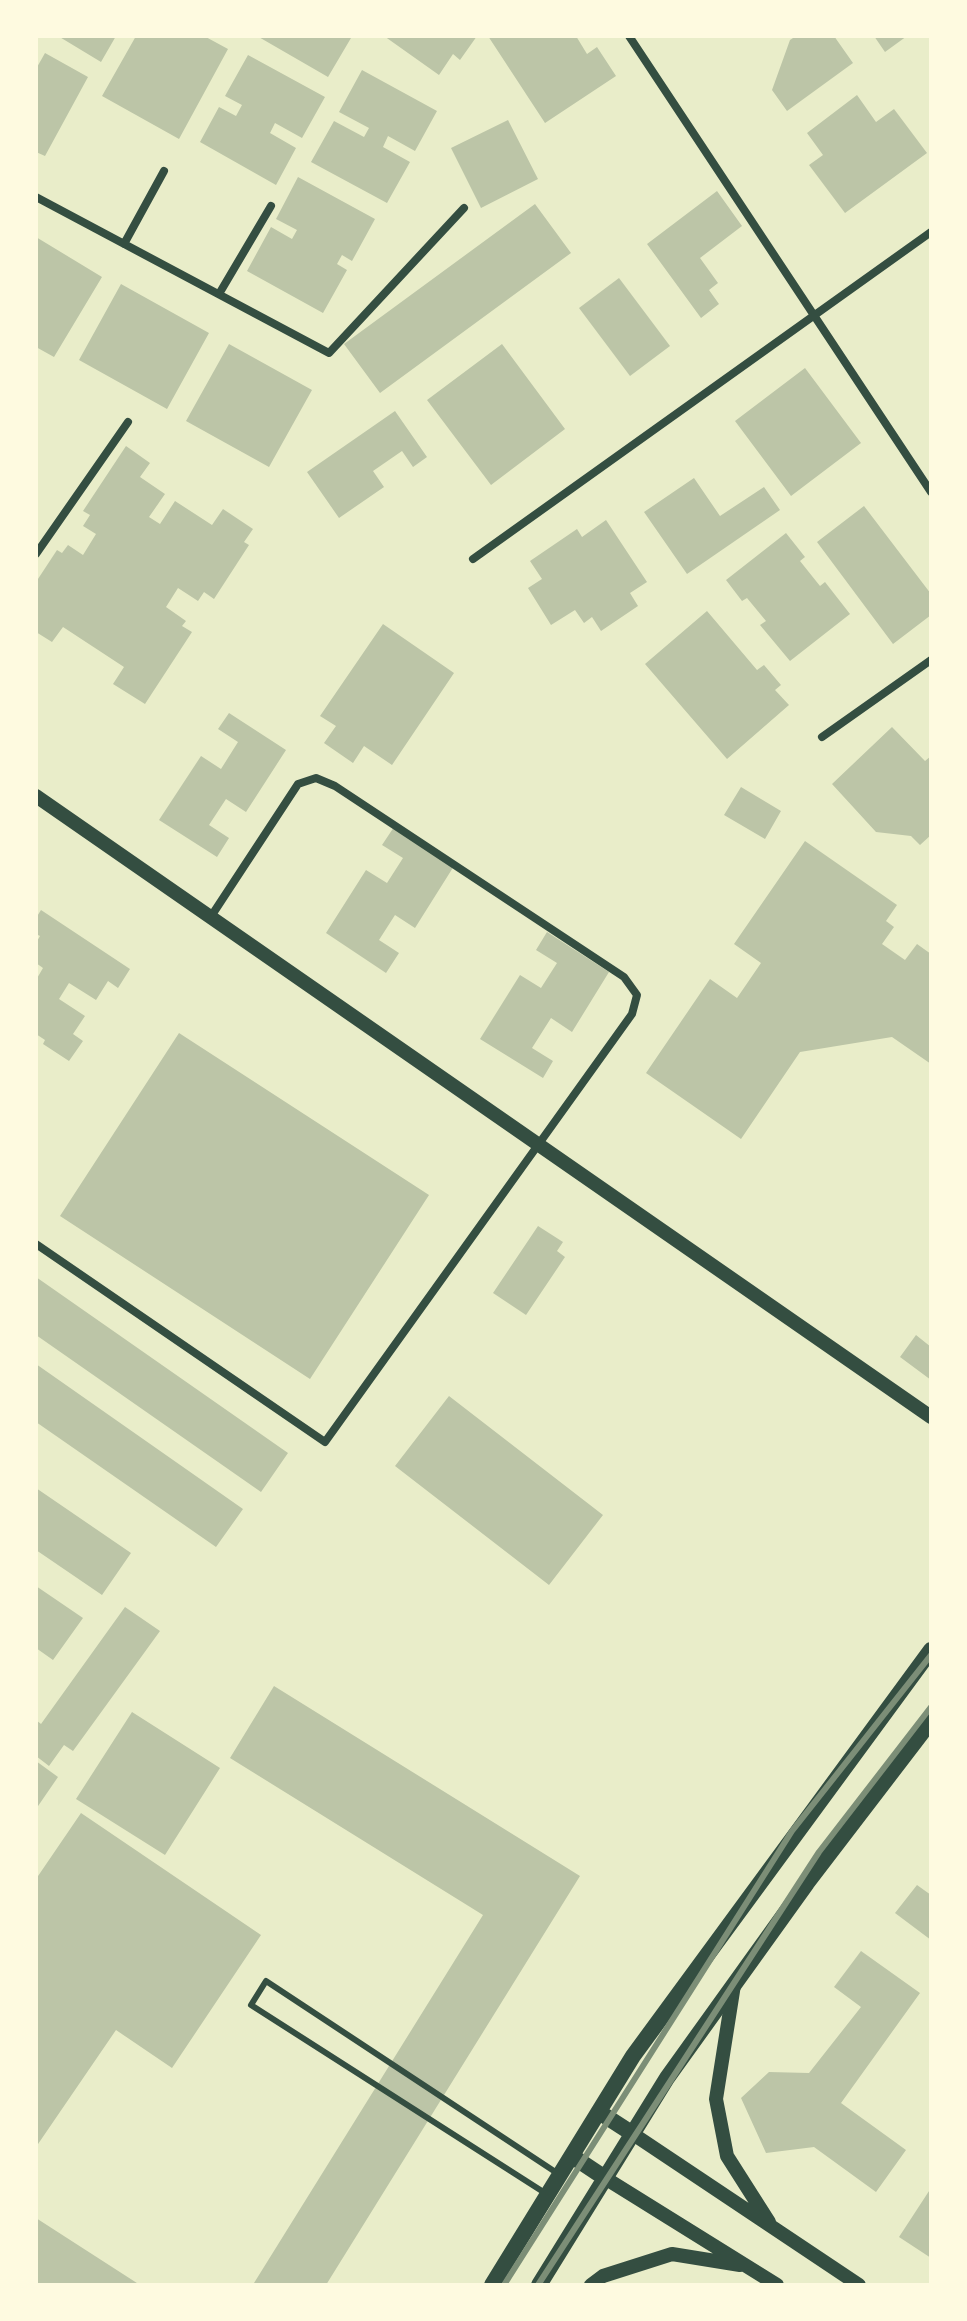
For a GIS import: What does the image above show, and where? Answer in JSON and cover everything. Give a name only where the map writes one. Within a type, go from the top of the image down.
[{"type":"main road","points":[[492,2285],[660,2019],[931,1650]]},
{"type":"main road","points":[[539,2285],[667,2078],[931,1721]]},
{"type":"main road","points":[[599,2112],[633,2134]]},
{"type":"main road","points":[[572,2156],[605,2178]]},
{"type":"street","points":[[629,36],[931,492]]},
{"type":"street","points":[[124,244],[164,171]]},
{"type":"street","points":[[36,197],[329,353],[464,208]]},
{"type":"street","points":[[219,294],[271,206]]},
{"type":"street","points":[[473,559],[931,232]]},
{"type":"street","points":[[36,554],[128,422]]},
{"type":"street","points":[[822,737],[931,660]]},
{"type":"street","points":[[36,1244],[325,1442],[539,1148],[632,1014],[637,995],[624,977],[335,786],[316,778],[298,784],[210,918]]},
{"type":"street","points":[[36,796],[539,1148],[931,1417]]},
{"type":"street","points":[[734,1985],[716,2099],[727,2156],[773,2228]]},
{"type":"street","points":[[633,2134],[859,2285]]},
{"type":"street","points":[[605,2178],[777,2285]]},
{"type":"street","points":[[591,2285],[603,2276],[672,2254],[748,2267]]},
{"type":"lane","points":[[548,2195],[251,2005],[266,1981],[560,2175]]},
{"type":"building","points":[[58,36],[116,36],[101,62]]},
{"type":"building","points":[[136,36],[204,36],[228,49],[179,139],[102,96]]},
{"type":"building","points":[[257,36],[348,36],[351,38],[328,77]]},
{"type":"building","points":[[384,36],[477,36],[460,60],[453,54],[439,75]]},
{"type":"building","points":[[488,36],[576,36],[587,54],[597,47],[616,76],[545,123]]},
{"type":"building","points":[[796,36],[834,36],[853,63],[787,111],[772,90],[790,40]]},
{"type":"building","points":[[874,36],[907,36],[885,52]]},
{"type":"building","points":[[45,53],[88,77],[45,156],[36,152],[36,69]]},
{"type":"building","points":[[248,55],[325,97],[302,138],[275,123],[270,133],[296,148],[276,185],[200,142],[219,107],[236,116],[242,105],[225,96]]},
{"type":"building","points":[[362,70],[437,111],[415,151],[388,136],[383,147],[410,162],[387,203],[311,162],[334,121],[364,137],[369,128],[339,112]]},
{"type":"building","points":[[857,95],[876,122],[894,109],[927,153],[845,213],[809,165],[823,155],[807,133]]},
{"type":"building","points":[[508,120],[538,179],[481,208],[451,148]]},
{"type":"building","points":[[298,177],[375,219],[352,261],[342,255],[337,264],[347,270],[323,313],[247,271],[271,227],[292,239],[297,230],[276,219]]},
{"type":"building","points":[[717,191],[742,226],[700,258],[718,283],[709,290],[719,304],[701,318],[647,244]]},
{"type":"building","points":[[535,204],[571,253],[380,393],[344,344]]},
{"type":"building","points":[[36,237],[102,277],[54,357],[36,347]]},
{"type":"building","points":[[619,278],[670,346],[630,376],[579,308]]},
{"type":"building","points":[[121,284],[209,333],[167,409],[79,360]]},
{"type":"building","points":[[229,344],[312,390],[269,467],[186,421]]},
{"type":"building","points":[[502,344],[565,429],[491,485],[427,400]]},
{"type":"building","points":[[805,368],[861,443],[791,496],[735,421]]},
{"type":"building","points":[[395,411],[427,457],[413,467],[402,451],[373,471],[384,487],[339,518],[307,472]]},
{"type":"building","points":[[126,446],[150,463],[140,477],[165,494],[149,517],[160,524],[175,501],[212,525],[223,509],[253,529],[244,542],[249,545],[214,599],[204,592],[198,601],[178,588],[166,607],[186,621],[182,626],[192,632],[145,704],[113,684],[124,667],[63,627],[52,642],[36,632],[36,582],[57,550],[62,553],[68,545],[83,555],[96,534],[83,526],[90,515],[83,511]]},
{"type":"building","points":[[694,478],[720,516],[764,487],[780,510],[687,574],[644,512]]},
{"type":"building","points":[[864,506],[931,594],[931,615],[893,644],[817,542]]},
{"type":"building","points":[[606,520],[647,582],[630,593],[638,606],[601,631],[592,617],[584,623],[575,610],[551,625],[528,588],[542,579],[530,561],[577,529],[582,537]]},
{"type":"building","points":[[786,533],[805,557],[800,561],[820,586],[825,582],[850,614],[790,661],[760,625],[766,621],[747,598],[742,601],[726,580]]},
{"type":"building","points":[[707,611],[757,670],[764,665],[781,685],[775,690],[789,705],[727,759],[645,664]]},
{"type":"building","points":[[383,624],[454,673],[392,765],[364,746],[353,763],[324,743],[336,726],[320,716]]},
{"type":"building","points":[[229,713],[286,750],[246,812],[226,799],[209,825],[229,838],[217,857],[159,820],[201,756],[221,769],[238,742],[218,729]]},
{"type":"building","points":[[892,727],[925,761],[931,756],[931,835],[920,845],[911,836],[876,832],[832,784]]},
{"type":"building","points":[[741,787],[781,811],[765,839],[724,815]]},
{"type":"building","points":[[394,827],[454,866],[415,928],[395,915],[379,940],[399,953],[386,973],[326,933],[366,870],[387,883],[403,858],[382,845]]},
{"type":"building","points":[[805,841],[897,905],[886,921],[894,927],[882,944],[905,960],[917,944],[931,954],[931,1064],[892,1037],[800,1052],[741,1139],[646,1073],[710,979],[737,998],[761,963],[734,944]]},
{"type":"building","points":[[41,910],[130,969],[118,988],[108,981],[96,1000],[69,983],[59,999],[85,1016],[73,1034],[83,1041],[69,1061],[43,1044],[45,1040],[36,1034],[36,980],[43,968],[36,963],[36,943],[40,936],[36,934],[36,918]]},
{"type":"building","points":[[547,932],[609,972],[572,1032],[551,1018],[532,1048],[553,1061],[543,1078],[480,1039],[520,975],[541,988],[557,963],[536,950]]},
{"type":"building","points":[[179,1033],[429,1195],[310,1379],[60,1216]]},
{"type":"building","points":[[538,1226],[563,1242],[557,1251],[565,1257],[526,1315],[493,1293]]},
{"type":"building","points":[[36,1277],[288,1453],[261,1492],[36,1335]]},
{"type":"building","points":[[916,1335],[931,1347],[931,1380],[900,1357]]},
{"type":"building","points":[[36,1364],[243,1509],[216,1547],[36,1422]]},
{"type":"building","points":[[449,1396],[603,1515],[549,1585],[395,1466]]},
{"type":"building","points":[[36,1488],[131,1553],[102,1595],[36,1550]]},
{"type":"building","points":[[36,1586],[83,1618],[53,1660],[36,1648]]},
{"type":"building","points":[[125,1607],[160,1631],[73,1751],[64,1745],[49,1766],[36,1756],[36,1720],[41,1724]]},
{"type":"building","points":[[274,1686],[580,1876],[326,2285],[254,2283],[483,1915],[230,1758]]},
{"type":"building","points":[[132,1712],[220,1768],[165,1855],[76,1799]]},
{"type":"building","points":[[36,1761],[58,1777],[36,1809]]},
{"type":"building","points":[[81,1813],[261,1935],[172,2068],[116,2030],[36,2147],[36,1879]]},
{"type":"building","points":[[917,1885],[931,1895],[931,1940],[895,1913]]},
{"type":"building","points":[[861,1951],[920,1993],[841,2103],[906,2150],[876,2192],[814,2147],[766,2153],[741,2098],[769,2072],[809,2073],[861,2007],[834,1987]]},
{"type":"building","points":[[931,2188],[931,2258],[899,2237]]},
{"type":"building","points":[[36,2218],[140,2285],[36,2285]]},
{"type":"railway","points":[[504,2285],[792,1831],[931,1655]]},
{"type":"railway","points":[[538,2285],[819,1852],[931,1707]]}]
